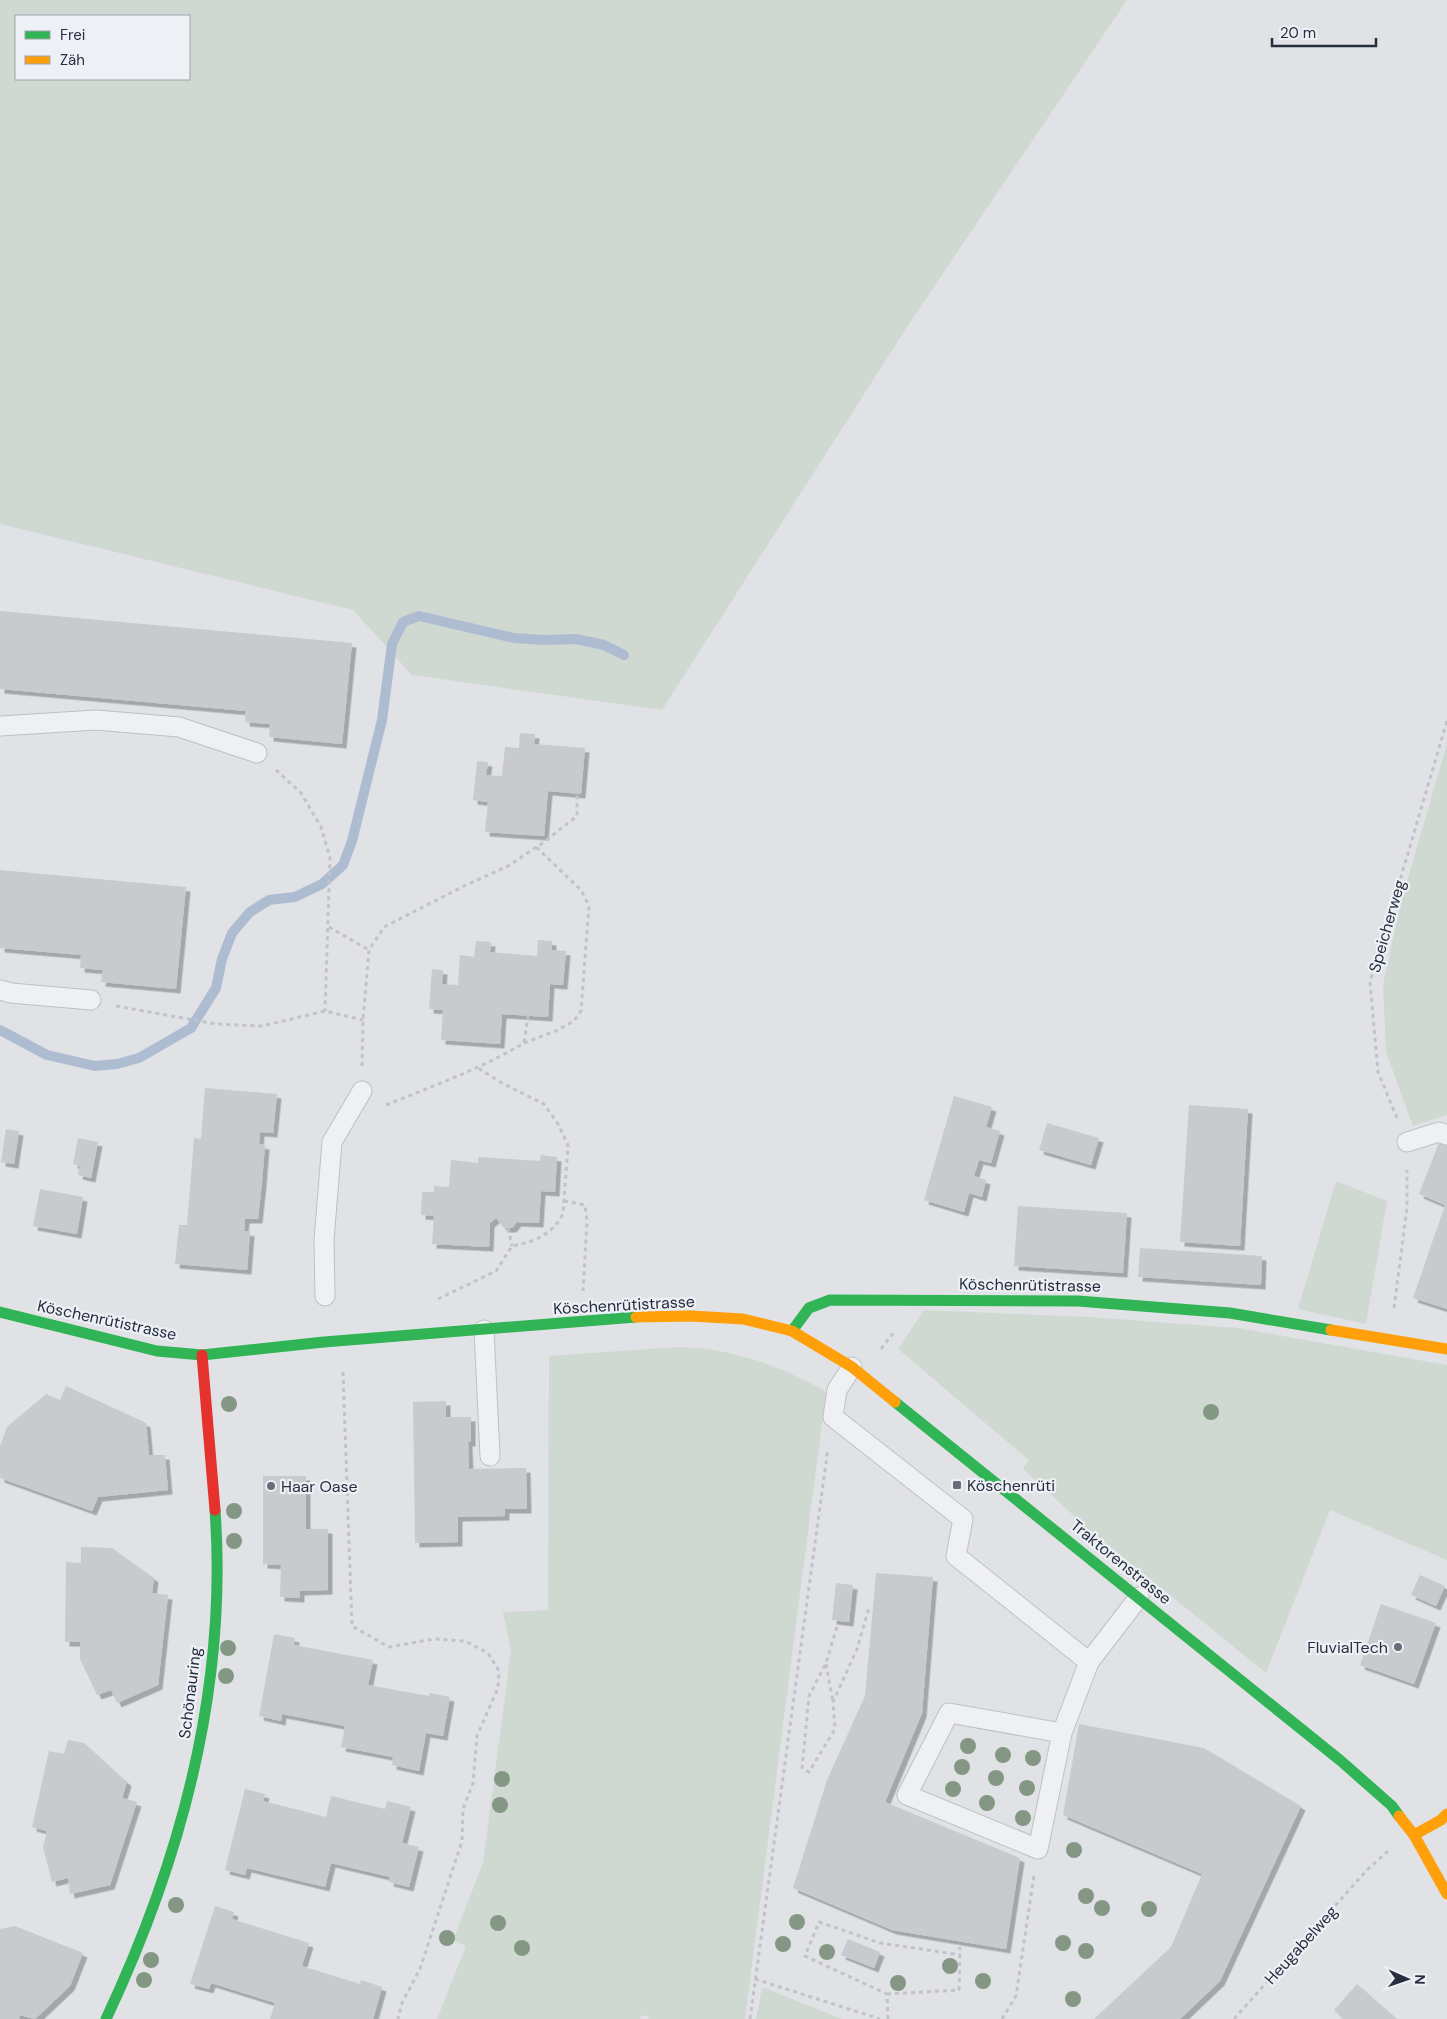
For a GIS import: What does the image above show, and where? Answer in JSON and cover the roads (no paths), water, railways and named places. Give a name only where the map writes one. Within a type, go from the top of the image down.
[{"type":"street","name":"Köschenrütistrasse","points":[[0,1312],[157,1351],[202,1355],[324,1342],[640,1317],[691,1316],[743,1319],[792,1331],[809,1308],[830,1300],[1078,1300],[1230,1313],[1447,1349]]},
{"type":"street","name":"Traktorenstrasse","points":[[792,1331],[852,1366],[1341,1761],[1392,1806],[1414,1835],[1447,1894]]},
{"type":"street","name":"Schönauring","points":[[106,2019],[125,1980],[170,1858],[189,1797],[204,1724],[213,1652],[217,1568],[202,1355]]},
{"type":"street","points":[[1414,1835],[1441,1820],[1447,1814]]},
{"type":"lane","points":[[0,726],[96,720],[179,727],[257,753]]},
{"type":"lane","points":[[0,990],[11,993],[91,1000]]},
{"type":"lane","points":[[325,1296],[324,1240],[332,1142],[362,1090]]},
{"type":"lane","points":[[1407,1142],[1440,1132],[1447,1135]]},
{"type":"lane","points":[[484,1330],[490,1456]]},
{"type":"lane","points":[[852,1366],[837,1390],[833,1417],[962,1519],[956,1556],[1089,1662]]},
{"type":"lane","points":[[1062,1733],[949,1713],[907,1795],[1038,1850],[1062,1733],[1089,1662],[1139,1597]]},
{"type":"waterway","points":[[0,1030],[47,1055],[95,1066],[117,1064],[139,1058],[191,1028],[216,988],[222,959],[232,933],[250,912],[269,900],[295,897],[322,884],[343,865],[352,841],[382,720],[392,644],[403,622],[419,616],[514,638],[544,640],[576,639],[604,645],[624,655]]},
{"type":"place","name":"Köschenrüti","points":[[957,1485]]},
{"type":"place","name":"Haar Oase","points":[[271,1486]]},
{"type":"place","name":"FluvialTech","points":[[1398,1647]]}]
